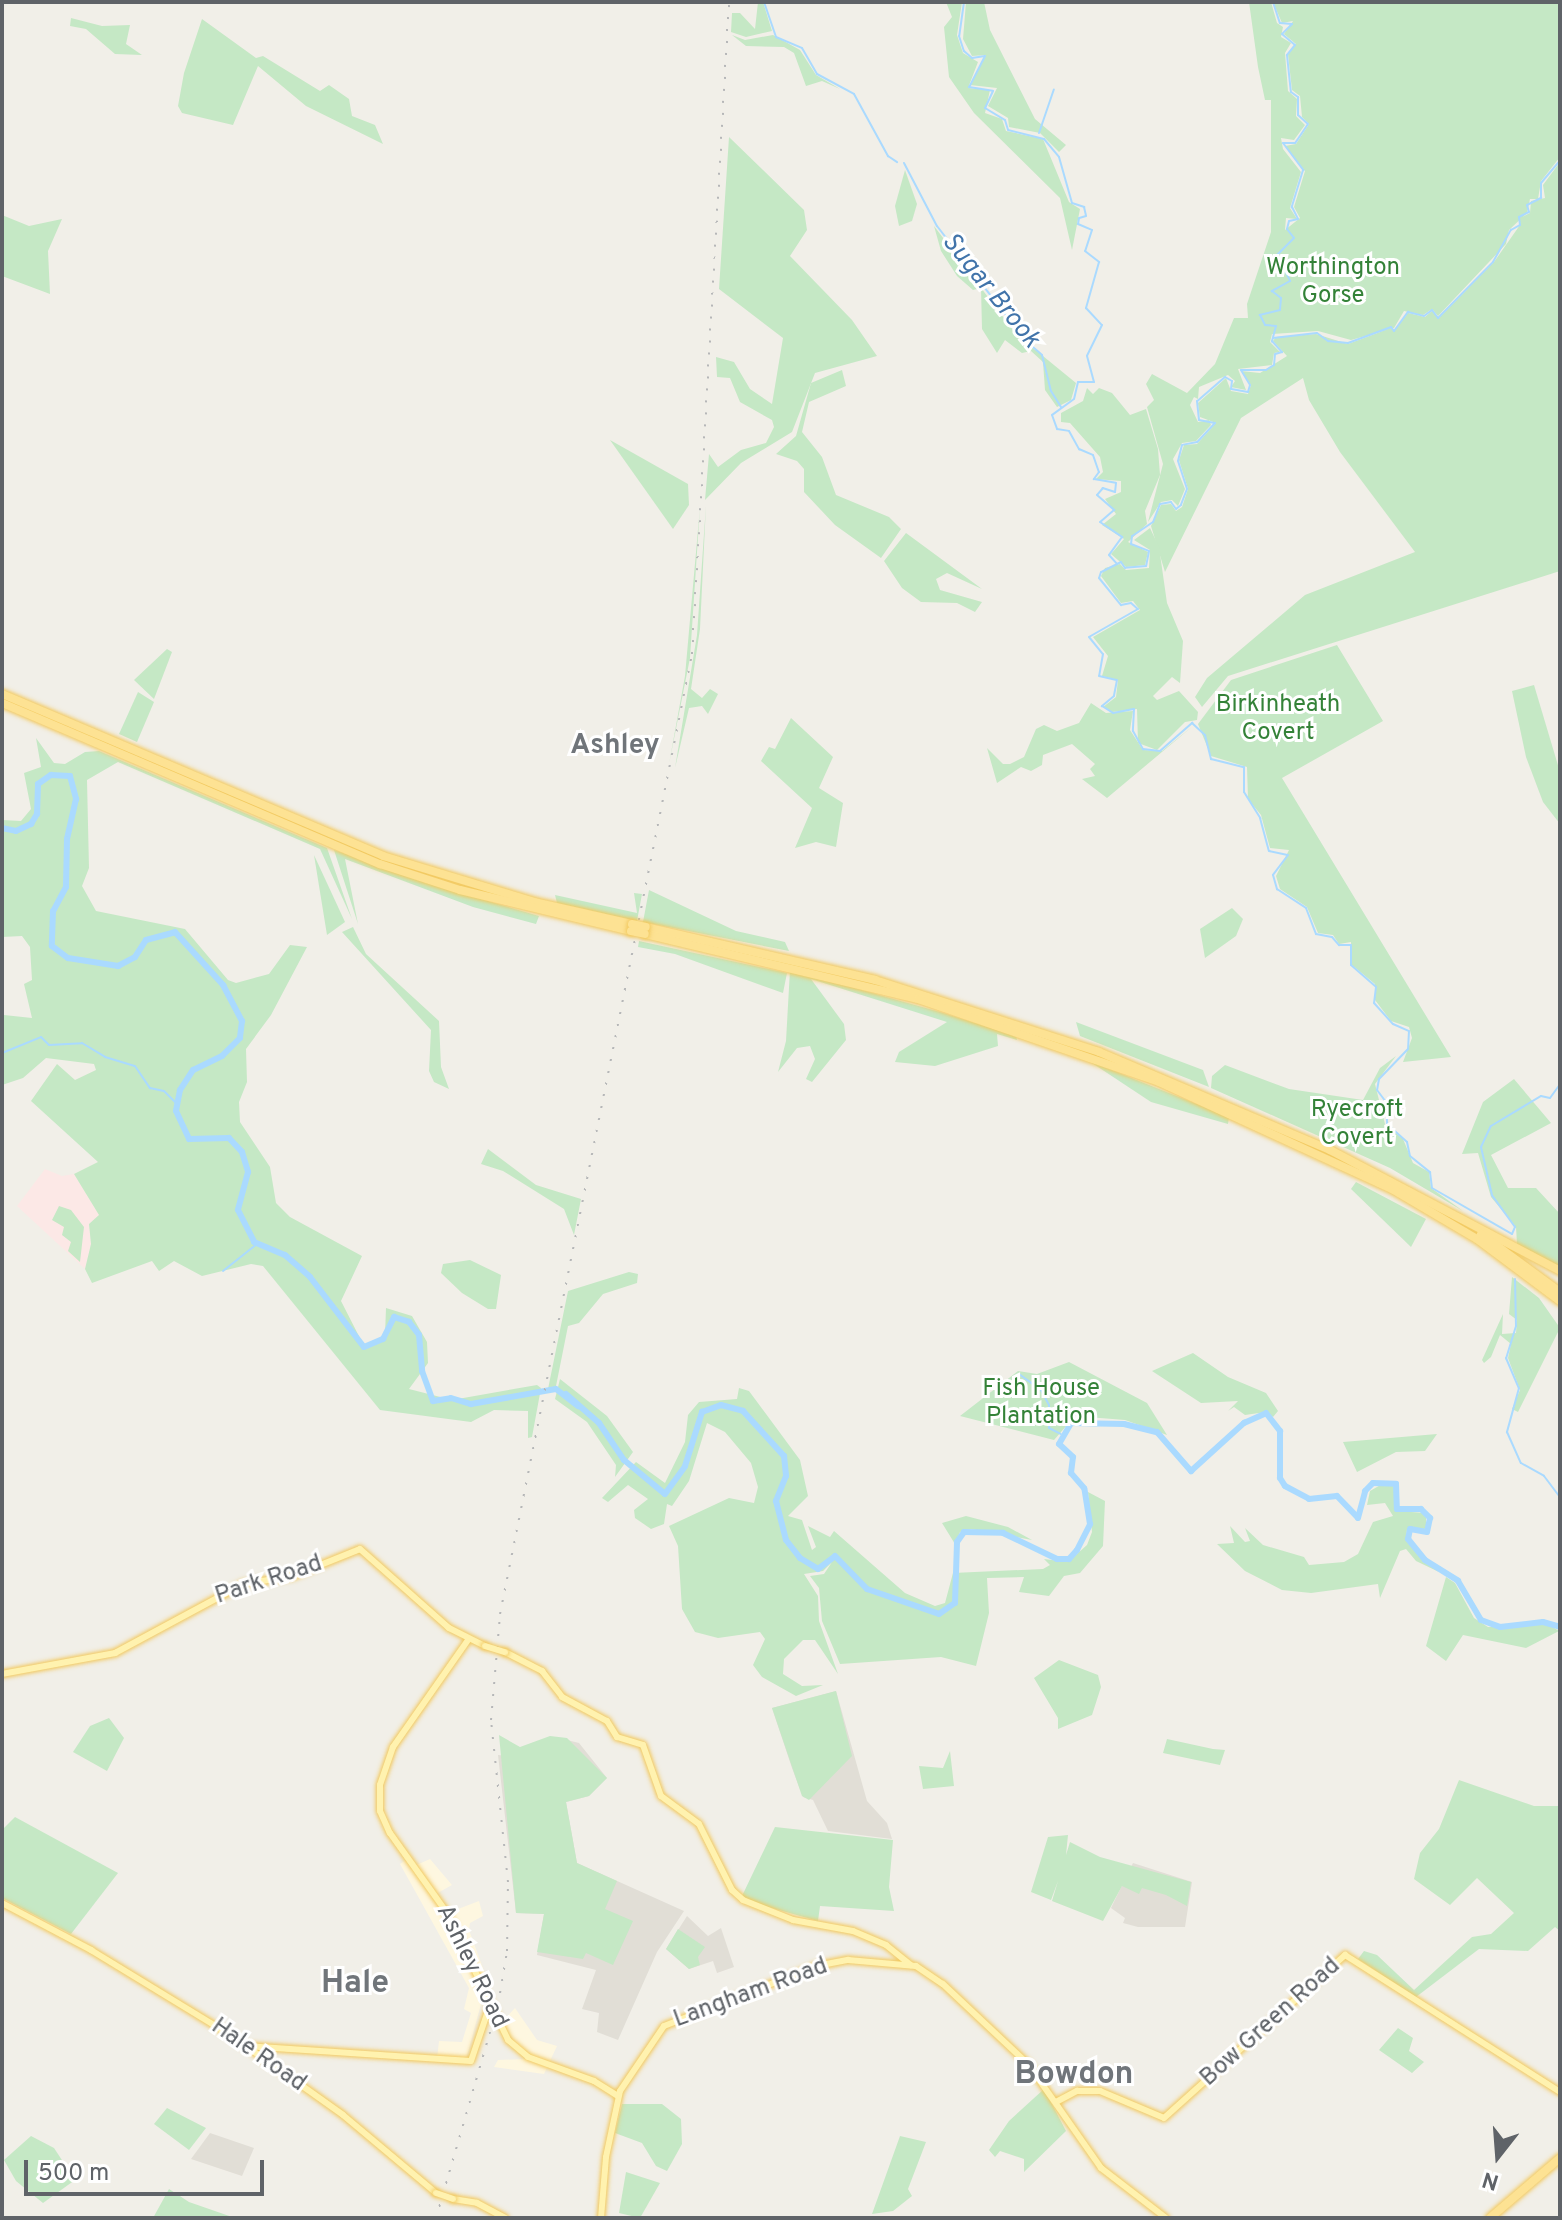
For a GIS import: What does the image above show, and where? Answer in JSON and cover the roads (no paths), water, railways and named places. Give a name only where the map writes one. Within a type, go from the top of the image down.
[{"type":"highway","points":[[2,694],[353,844],[533,906]]},
{"type":"highway","points":[[2,703],[380,864],[554,911],[817,965],[1026,1026],[1208,1095],[1391,1180],[1560,1271]]},
{"type":"highway","points":[[646,930],[851,980],[1064,1047],[1283,1135],[1446,1220],[1560,1301]]},
{"type":"highway","points":[[1391,1180],[1475,1230],[1560,1292]]},
{"type":"highway","points":[[1446,1220],[1560,1307]]},
{"type":"highway","points":[[1490,2218],[1560,2158]]},
{"type":"main road","name":"Park Road","points":[[2,1674],[115,1653],[243,1584],[293,1576],[360,1549],[468,1640]]},
{"type":"main road","points":[[468,1640],[505,1652],[547,1675],[562,1697],[607,1721],[617,1737],[643,1745],[661,1796],[699,1824],[732,1890],[743,1900],[793,1920],[853,1931],[886,1945],[911,1965]]},
{"type":"main road","name":"Ashley Road","points":[[468,1640],[393,1747],[379,1801],[390,1833],[447,1913],[505,2036],[521,2052],[594,2081],[618,2096]]},
{"type":"main road","name":"Hale Road","points":[[2,1903],[91,1950],[245,2046],[343,2115],[436,2193],[477,2203],[505,2218]]},
{"type":"main road","name":"Bow Green Road","points":[[1056,2102],[1077,2091],[1100,2091],[1164,2118],[1345,1955],[1560,2092]]},
{"type":"main road","name":"Langham Road","points":[[618,2096],[645,2049],[672,2021],[832,1962],[911,1965],[943,1984],[1015,2049],[1056,2102]]},
{"type":"main road","points":[[245,2046],[471,2061],[490,2005]]},
{"type":"main road","points":[[601,2218],[618,2096]]},
{"type":"main road","points":[[1056,2102],[1069,2130],[1101,2168],[1166,2218]]},
{"type":"waterway","name":"Sugar Brook","points":[[764,2],[776,37],[802,48],[817,74],[854,94],[888,156],[897,162]]},
{"type":"waterway","points":[[964,2],[959,36],[964,51],[972,58],[985,56],[969,87],[993,91],[985,108],[1005,120],[1008,130],[1044,139],[1059,157],[1072,203],[1084,207],[1086,216],[1079,218],[1078,224],[1092,230],[1085,251],[1099,262],[1086,308],[1102,325],[1087,356],[1094,382],[1078,382],[1074,399],[1052,415],[1057,429],[1069,431],[1079,449],[1093,455],[1099,472],[1094,479],[1116,483],[1115,492],[1103,488],[1097,495],[1114,510],[1100,522],[1122,537],[1109,555],[1117,564]]},
{"type":"waterway","points":[[1273,2],[1280,23],[1292,24],[1282,34],[1295,45],[1287,55],[1291,92],[1298,97],[1298,115],[1308,124],[1295,143],[1283,143],[1303,170],[1292,207],[1298,219],[1289,221],[1287,229],[1294,238],[1277,255],[1290,281],[1272,291],[1281,298],[1280,310],[1260,315],[1265,325],[1276,326],[1272,341],[1282,352],[1275,354],[1274,365],[1266,370],[1241,370],[1250,385],[1248,392],[1231,389],[1232,381],[1225,377],[1197,401],[1199,420],[1215,423],[1197,442],[1182,445],[1178,461],[1187,489],[1181,505],[1176,509],[1171,502],[1160,504],[1153,522],[1132,536],[1131,544],[1149,551],[1146,566],[1125,568],[1121,562],[1101,572],[1099,578],[1121,605],[1131,603],[1138,609],[1089,637],[1103,654],[1099,676],[1117,680],[1114,696],[1102,706],[1113,713],[1134,709],[1133,731],[1143,749],[1160,751],[1192,723],[1205,735],[1211,759],[1244,767],[1244,792],[1260,818],[1269,851],[1288,855],[1273,875],[1277,889],[1306,908],[1316,934],[1332,937],[1339,945],[1351,945],[1351,965],[1376,987],[1374,1003],[1393,1024],[1409,1031],[1408,1049],[1379,1079],[1377,1090],[1386,1102],[1387,1124],[1407,1142],[1410,1156],[1430,1172],[1432,1188],[1512,1234],[1515,1227],[1492,1195],[1481,1147],[1491,1126],[1541,1096],[1550,1098],[1560,1084]]},
{"type":"waterway","points":[[1039,133],[1054,89]]},
{"type":"waterway","points":[[1273,338],[1317,333],[1328,341],[1348,343],[1391,327],[1394,331],[1408,312],[1424,316],[1432,310],[1438,318],[1493,262],[1511,230],[1520,225],[1519,217],[1529,212],[1527,205],[1541,198],[1541,183],[1560,160]]},
{"type":"waterway","name":"Sugar Brook","points":[[904,163],[937,226],[1026,341],[1042,355],[1051,391],[1061,407]]},
{"type":"waterway","points":[[2,828],[16,831],[31,824],[37,814],[38,784],[51,775],[70,776],[76,799],[67,839],[66,887],[53,911],[52,946],[68,958],[118,966],[135,957],[146,940],[175,932],[223,985],[242,1021],[240,1038],[222,1056],[193,1070],[180,1090],[176,1111],[189,1139],[229,1138],[242,1152],[248,1172],[238,1210],[254,1242],[285,1255],[310,1277],[364,1347],[383,1339],[394,1317],[409,1322],[419,1335],[422,1371],[433,1401],[451,1398],[471,1404],[556,1389],[578,1406]]},
{"type":"waterway","points":[[2,1053],[41,1037],[49,1045],[82,1043],[105,1057],[135,1066],[150,1088],[164,1091],[176,1103]]},
{"type":"waterway","points":[[223,1271],[257,1244]]},
{"type":"waterway","points":[[1515,1279],[1516,1326],[1506,1358],[1519,1388],[1507,1432],[1521,1463],[1544,1476],[1560,1497]]},
{"type":"waterway","points":[[1019,1374],[1041,1390],[1049,1405],[1049,1428],[1061,1434]]},
{"type":"waterway","points":[[566,1394],[599,1423],[624,1460],[665,1494],[685,1466],[702,1412],[721,1405],[743,1411],[784,1456],[786,1476],[776,1501],[786,1540],[800,1558],[818,1569],[835,1556],[867,1589],[939,1614],[955,1603],[957,1542],[964,1532],[1003,1533],[1057,1559],[1069,1559],[1077,1550],[1090,1524],[1084,1488],[1071,1473],[1073,1457],[1059,1444],[1071,1423],[1124,1424],[1157,1432],[1191,1471],[1244,1423],[1266,1413],[1280,1431],[1280,1478],[1285,1486],[1309,1499],[1337,1496],[1358,1518],[1365,1491],[1373,1483],[1396,1484],[1397,1509],[1421,1509],[1430,1518],[1427,1532],[1410,1529],[1408,1539],[1425,1560],[1458,1581],[1481,1620],[1500,1627],[1543,1622],[1560,1627]]},
{"type":"railway","points":[[436,2218],[498,2005],[507,1951],[508,1882],[491,1720],[500,1614],[692,654],[729,2]]},
{"type":"district","name":"Ashley","points":[[615,746]]},
{"type":"district","name":"Hale","points":[[355,1984]]},
{"type":"district","name":"Bowdon","points":[[1074,2075]]},
{"type":"park label","name":"Worthington Gorse","points":[[1333,283]]},
{"type":"park label","name":"Birkinheath Covert","points":[[1278,720]]},
{"type":"park label","name":"Ryecroft Covert","points":[[1357,1125]]},
{"type":"park label","name":"Fish House Plantation","points":[[1041,1404]]}]
